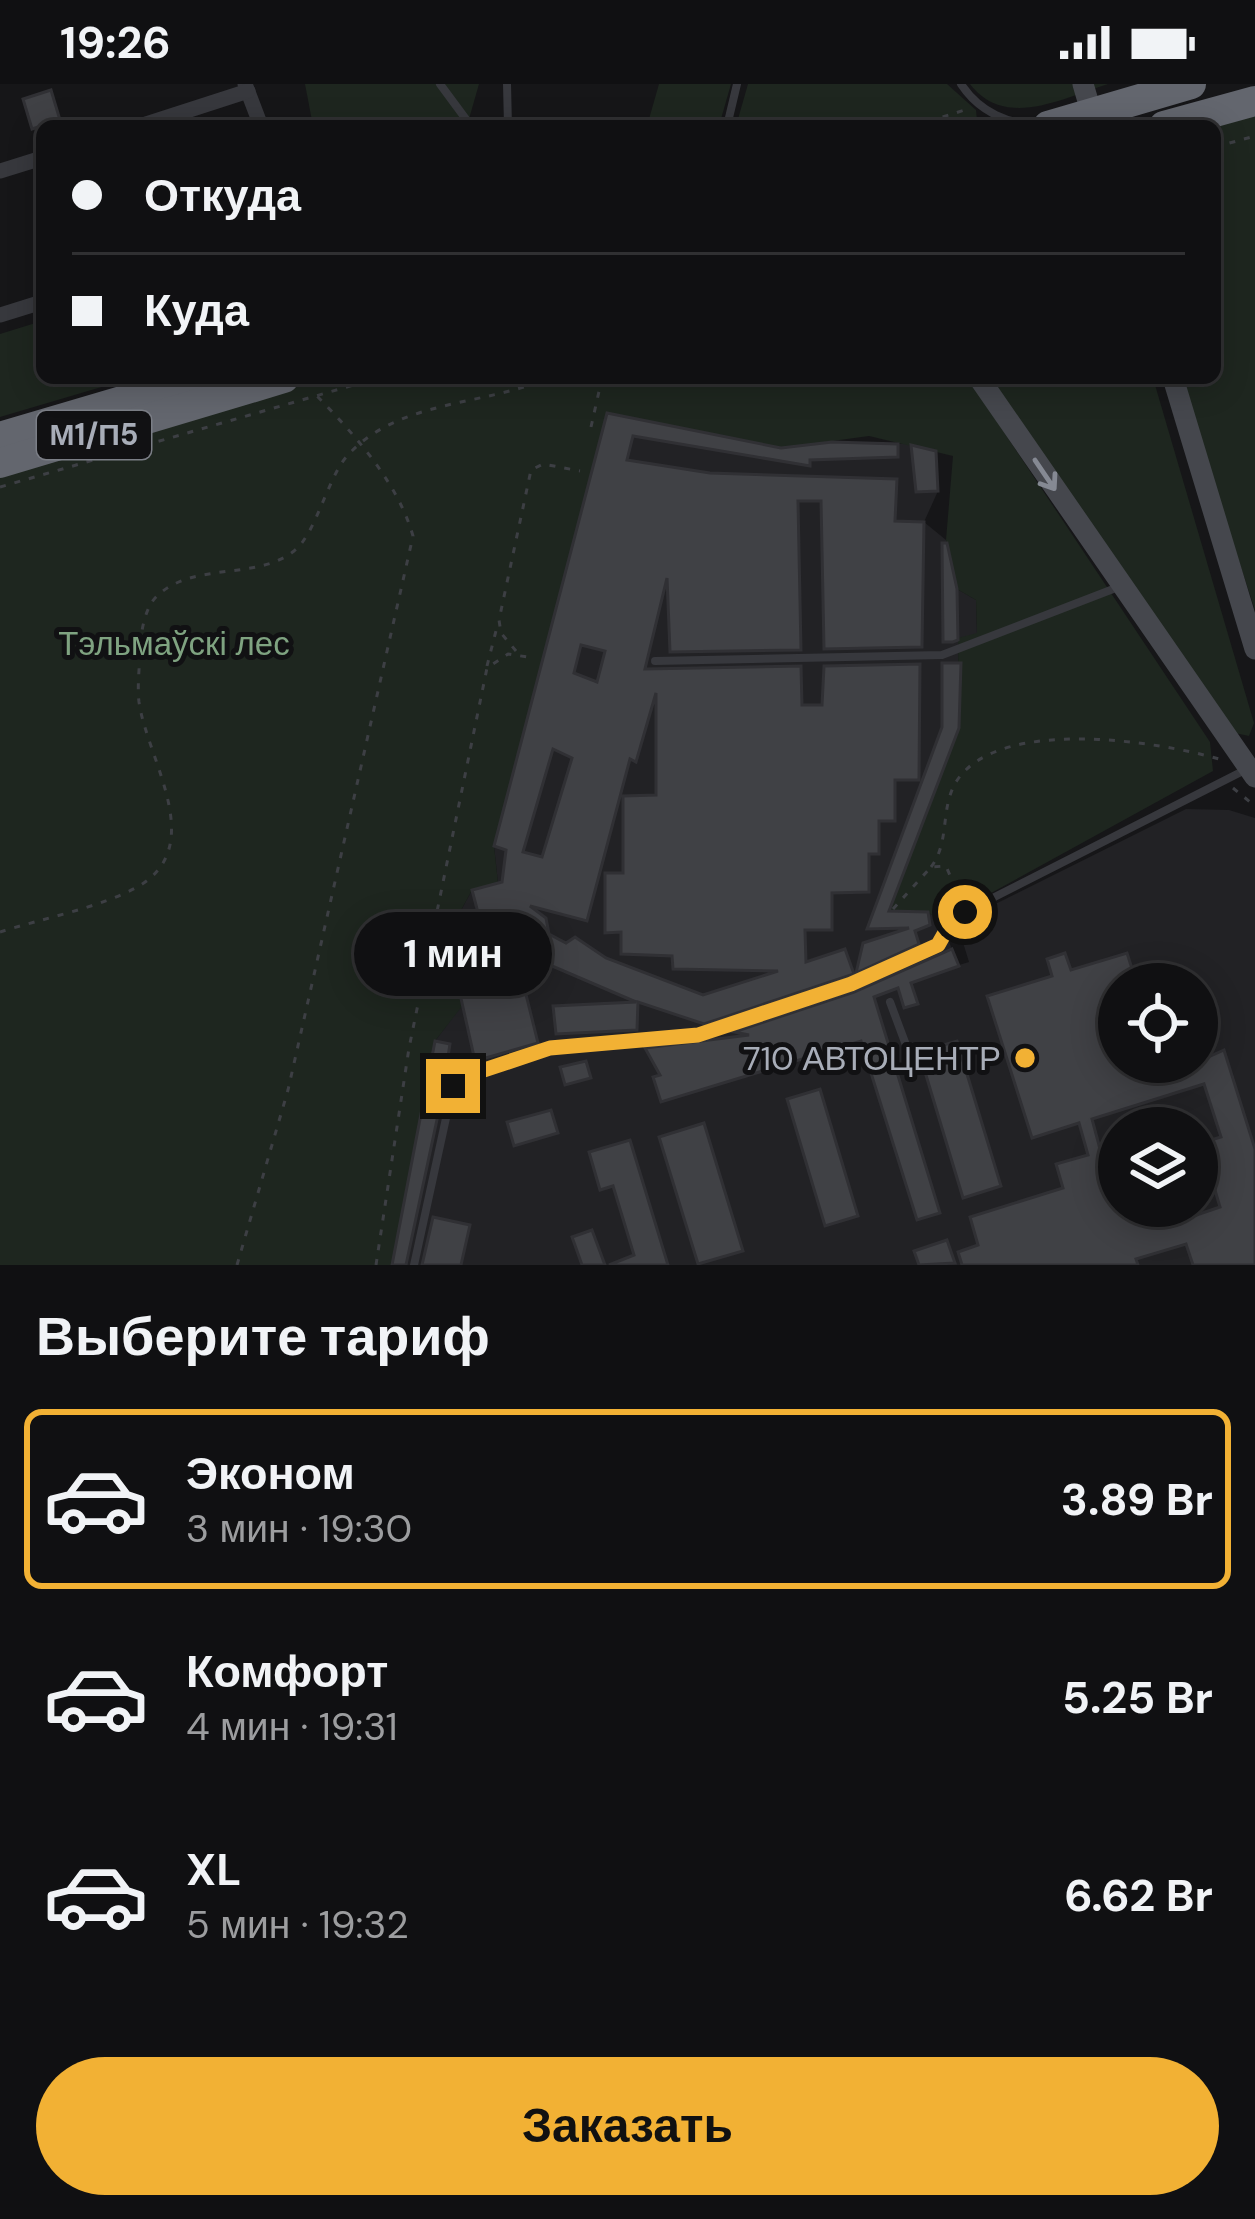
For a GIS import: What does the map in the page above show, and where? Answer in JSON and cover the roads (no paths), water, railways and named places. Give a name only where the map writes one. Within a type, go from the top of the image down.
[{"type":"highway","points":[[1069,120],[1192,84]]},
{"type":"highway","points":[[1186,120],[1255,101]]},
{"type":"highway","name":"М1/П5","points":[[0,437],[180,384]]},
{"type":"highway","name":"М1/П5","points":[[0,463],[264,384]]},
{"type":"main road","points":[[1083,84],[1094,120]]},
{"type":"main road","points":[[983,384],[1252,772]]},
{"type":"main road","points":[[1175,384],[1255,649]]},
{"type":"street","points":[[156,120],[247,87],[258,120]]},
{"type":"street","points":[[0,171],[36,160]]},
{"type":"street","points":[[0,315],[36,304]]},
{"type":"lane","points":[[440,84],[467,120]]},
{"type":"lane","points":[[507,84],[508,120]]},
{"type":"lane","points":[[728,120],[737,84]]},
{"type":"lane","points":[[961,84],[977,104],[1003,120]]},
{"type":"lane","points":[[655,661],[942,655],[1121,586]]},
{"type":"lane","points":[[414,1265],[453,1086],[463,1077],[550,1048],[698,1035],[851,984],[938,945],[951,922],[965,912],[1226,779],[1252,772]]},
{"type":"lane","points":[[890,1002],[907,1046]]},
{"type":"place","name":"710 АВТОЦЕНТР","points":[[1025,1058]]},
{"type":"park label","name":"Тэльмаўскі лес","points":[[174,643]]}]
